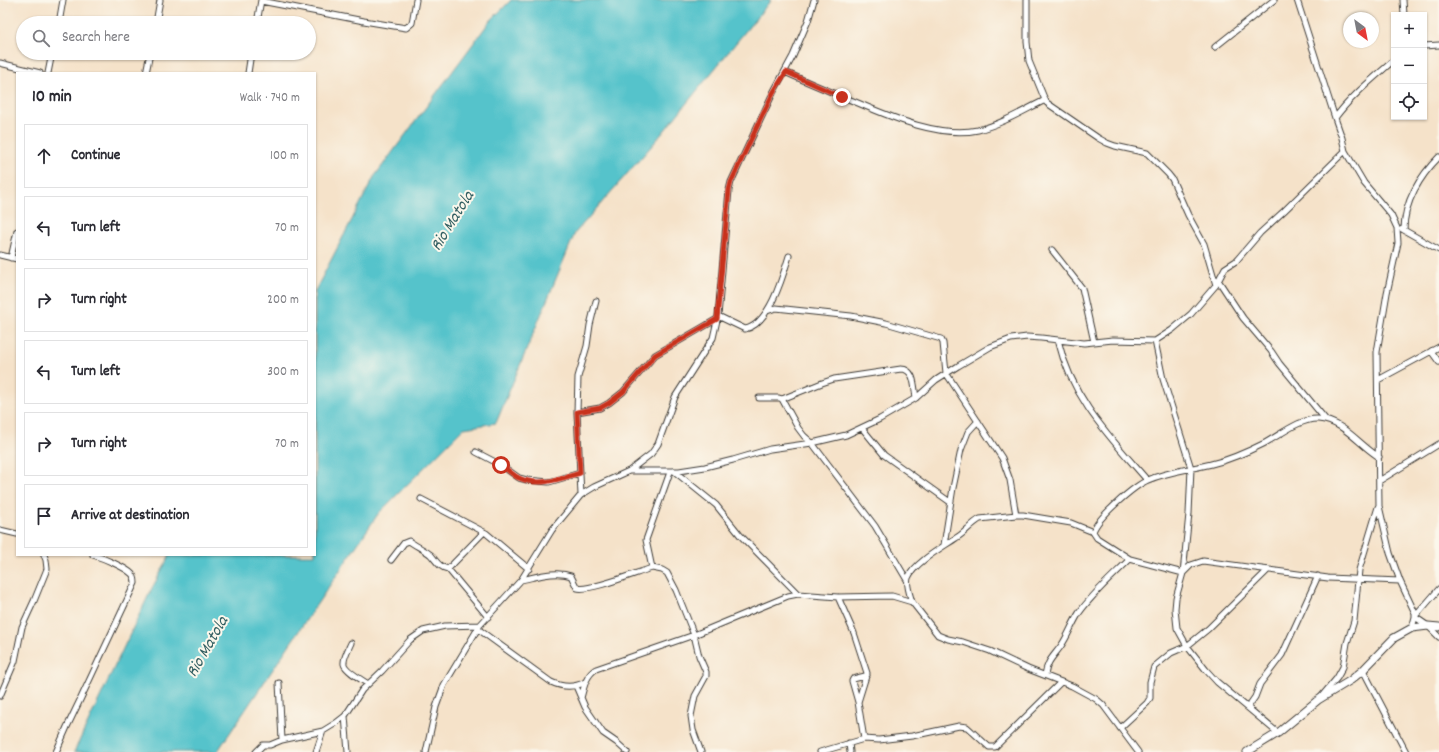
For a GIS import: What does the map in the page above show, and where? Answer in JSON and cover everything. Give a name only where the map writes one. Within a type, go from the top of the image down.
[{"type":"street","points":[[60,16],[63,0]]},
{"type":"street","points":[[157,16],[160,0]]},
{"type":"street","points":[[258,16],[261,0],[406,28],[412,23],[416,0]]},
{"type":"street","points":[[426,752],[436,707],[444,685],[479,627],[521,580],[552,530],[581,496],[594,487],[629,471],[650,454],[658,444],[675,397],[709,345],[718,317],[729,190],[731,182],[773,93],[786,72],[808,22],[814,0]]},
{"type":"street","points":[[1028,0],[1027,42],[1030,61],[1047,103],[1098,138],[1115,146],[1147,153],[1168,174],[1172,179],[1188,216],[1204,244],[1217,282],[1243,318],[1326,420],[1354,436],[1368,450],[1379,457]]},
{"type":"street","points":[[1215,47],[1274,0]]},
{"type":"street","points":[[1297,0],[1334,118],[1342,138],[1344,151],[1364,182],[1391,215],[1398,228],[1398,243],[1386,293],[1377,352],[1379,506],[1390,553],[1415,615],[1439,637]]},
{"type":"street","points":[[1403,0],[1404,12]]},
{"type":"street","points":[[1427,46],[1439,46]]},
{"type":"street","points":[[48,72],[51,60]]},
{"type":"street","points":[[146,72],[149,60]]},
{"type":"street","points":[[248,72],[250,60]]},
{"type":"street","points":[[0,63],[36,72]]},
{"type":"street","points":[[1334,118],[1350,100],[1391,63]]},
{"type":"street","points":[[786,72],[828,91],[903,121],[926,127],[952,131],[976,130],[992,126],[1005,121],[1045,100]]},
{"type":"street","points":[[629,471],[672,472],[705,467],[770,449],[812,443],[846,435],[880,419],[916,398],[946,373],[990,348],[1011,339],[1027,337],[1084,343],[1113,340],[1155,341],[1192,314],[1217,282],[1225,268],[1236,261],[1260,233],[1344,151]]},
{"type":"street","points":[[1404,230],[1404,222],[1413,193],[1422,178],[1439,157]]},
{"type":"street","points":[[1398,228],[1439,250]]},
{"type":"street","points":[[0,255],[14,258],[16,240]]},
{"type":"street","points":[[1052,250],[1082,288],[1094,342]]},
{"type":"street","points":[[718,317],[745,329],[756,323],[767,311],[780,286],[789,256]]},
{"type":"street","points":[[581,496],[577,412],[579,371],[587,346],[596,301]]},
{"type":"street","points":[[767,311],[776,308],[850,316],[886,323],[942,340],[944,343],[946,373],[1002,458],[1010,480],[1016,515]]},
{"type":"street","points":[[577,412],[600,408],[609,403],[628,387],[655,355],[718,317]]},
{"type":"street","points":[[1058,340],[1071,379],[1088,408],[1103,429],[1147,480]]},
{"type":"street","points":[[1155,341],[1163,379],[1191,468],[1189,514],[1183,573],[1176,598],[1175,609],[1177,628],[1187,646],[1213,678],[1278,733]]},
{"type":"street","points":[[1378,380],[1439,347]]},
{"type":"street","points":[[1431,351],[1439,362]]},
{"type":"street","points":[[782,400],[822,382],[901,369],[908,370],[912,374],[916,398]]},
{"type":"street","points":[[758,398],[779,398],[782,400],[798,428],[812,443],[875,526],[907,580],[912,602],[938,635],[990,651],[1028,669],[1072,686],[1096,699],[1104,705],[1138,752]]},
{"type":"street","points":[[1313,419],[1317,410]]},
{"type":"street","points":[[1093,532],[1100,520],[1122,498],[1147,480],[1168,473],[1222,462],[1265,444],[1307,420],[1326,420]]},
{"type":"street","points":[[944,545],[950,502],[964,439],[978,421]]},
{"type":"street","points":[[862,428],[884,455],[950,502]]},
{"type":"street","points":[[1379,481],[1439,444]]},
{"type":"street","points":[[476,452],[501,465],[519,478],[526,480],[549,482],[580,473]]},
{"type":"street","points":[[652,568],[646,540],[672,472]]},
{"type":"street","points":[[672,472],[716,505],[740,535],[798,594]]},
{"type":"street","points":[[422,499],[484,532],[529,569]]},
{"type":"street","points":[[1318,700],[1343,667],[1354,621],[1358,579],[1364,551],[1379,506]]},
{"type":"street","points":[[907,580],[916,568],[932,554],[957,538],[976,521],[980,519],[1016,515],[1071,523],[1093,532],[1097,538],[1130,559],[1183,573]]},
{"type":"street","points":[[0,530],[16,534]]},
{"type":"street","points":[[448,569],[484,532]]},
{"type":"street","points":[[391,560],[404,543],[409,541],[430,555],[443,568],[448,569],[488,617]]},
{"type":"street","points":[[0,696],[15,661],[22,627],[47,569],[44,556]]},
{"type":"street","points":[[56,752],[135,583],[132,574],[108,560],[97,556]]},
{"type":"street","points":[[1045,675],[1048,663],[1062,646],[1078,614],[1087,602],[1130,559]]},
{"type":"street","points":[[1183,573],[1191,565],[1203,561],[1318,576],[1400,581]]},
{"type":"street","points":[[521,580],[550,574],[565,575],[571,576],[577,588],[584,588],[652,568],[662,570],[667,573],[676,590],[694,635],[699,656],[707,674],[695,696],[691,716],[693,730],[701,752]]},
{"type":"street","points":[[1120,728],[1147,703],[1150,698],[1150,682],[1154,667],[1171,653],[1187,646],[1208,629],[1268,570]]},
{"type":"street","points":[[1248,707],[1256,697],[1260,684],[1282,655],[1318,576]]},
{"type":"street","points":[[1412,628],[1415,615],[1439,589]]},
{"type":"street","points":[[581,698],[585,682],[596,669],[694,635],[788,596],[798,594],[838,597],[892,596],[912,602]]},
{"type":"street","points":[[838,597],[854,633],[867,675],[858,702]]},
{"type":"street","points":[[256,752],[263,745],[270,745],[282,740],[323,731],[336,723],[345,716],[362,690],[382,671],[410,640],[423,631],[445,626],[479,627],[558,686],[576,686],[585,682]]},
{"type":"street","points":[[1247,752],[1278,733],[1318,700],[1351,680],[1363,670],[1394,638],[1412,628],[1428,626],[1439,627]]},
{"type":"street","points":[[351,643],[344,659],[344,664],[347,669],[368,684]]},
{"type":"street","points":[[1363,670],[1406,752]]},
{"type":"street","points":[[864,739],[858,702],[852,681],[853,679],[867,675]]},
{"type":"street","points":[[820,752],[864,739],[879,740],[912,736],[963,726],[967,727],[989,748],[996,747],[1061,682]]},
{"type":"street","points":[[279,683],[282,740]]},
{"type":"street","points":[[576,686],[585,707],[602,733],[616,742],[627,752]]},
{"type":"street","points":[[345,716],[348,752]]},
{"type":"street","points":[[316,752],[323,731]]},
{"type":"street","points":[[850,743],[850,752]]},
{"type":"water","name":"Rio Matola","points":[[511,0],[771,0],[655,142],[575,233],[496,423],[464,428],[378,514],[217,752],[74,752],[151,590],[169,556],[316,556],[316,289],[374,177],[490,21]]},
{"type":"route","points":[[501,465],[519,478],[535,482],[549,482],[580,473],[577,412],[600,408],[609,403],[633,382],[655,355],[717,319],[731,182],[773,93],[786,72],[842,97]]}]
